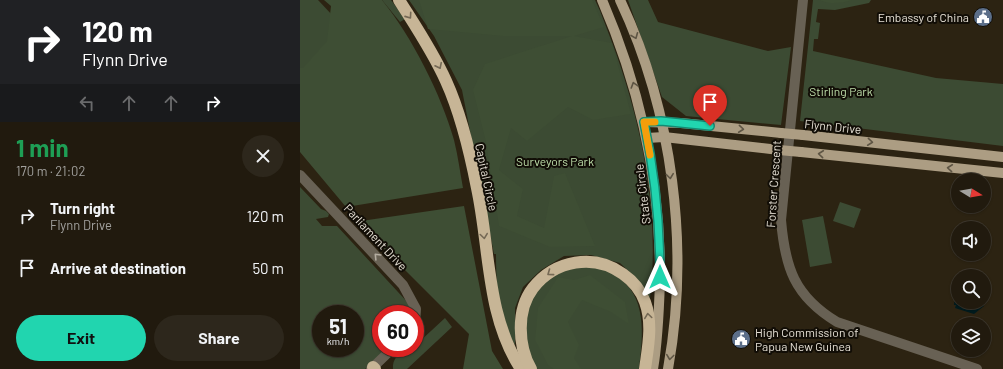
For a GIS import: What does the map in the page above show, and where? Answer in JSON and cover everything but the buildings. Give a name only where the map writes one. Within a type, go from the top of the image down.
[{"type":"highway","name":"Capital Circle","points":[[399,0],[420,32],[446,81],[457,107],[479,197],[494,298],[503,333],[521,369]]},
{"type":"highway","points":[[530,369],[521,340],[521,323],[525,303],[533,288],[547,275],[560,266],[577,262],[588,262],[603,264],[620,272],[634,283],[644,298],[649,330],[645,369]]},
{"type":"main road","name":"State Circle","points":[[602,0],[629,69],[644,122],[655,184],[660,247],[659,321],[653,369]]},
{"type":"main road","points":[[620,0],[639,46],[661,121],[674,203],[676,263],[674,324],[668,369]]},
{"type":"main road","name":"Flynn Drive","points":[[644,122],[661,121],[1003,156]]},
{"type":"main road","points":[[647,138],[664,137],[1003,173]]},
{"type":"street","name":"Forster Crescent","points":[[803,0],[782,207],[782,237],[789,269],[799,287],[814,306],[837,322],[977,369]]},
{"type":"street","name":"Parliament Drive","points":[[300,175],[403,285],[414,305]]},
{"type":"street","points":[[373,368],[384,357]]},
{"type":"green space","points":[[300,0],[318,0],[347,31],[300,76]]},
{"type":"green space","points":[[324,0],[382,0],[415,48],[433,85],[454,140],[463,188],[346,207],[300,152],[300,68],[303,68],[327,41],[331,6]]},
{"type":"green space","points":[[382,0],[391,0],[405,19],[400,22]]},
{"type":"green space","name":"Surveyors Park","points":[[409,0],[595,0],[623,75],[640,137],[646,169],[653,234],[650,298],[638,280],[620,263],[591,255],[564,256],[541,270],[523,287],[515,308],[515,345],[505,324],[499,301],[496,254],[494,254],[462,90],[434,36]]},
{"type":"green space","points":[[419,0],[592,0],[604,27],[574,36],[612,43],[631,114],[593,120],[568,107],[527,141],[511,128],[499,170],[523,189],[517,216],[544,228],[554,176],[565,173],[595,246],[550,247],[499,226],[486,142],[473,90],[485,64],[572,36],[503,36],[428,29]]},
{"type":"green space","points":[[628,0],[648,0],[658,22],[768,51],[791,47],[781,125],[686,116],[662,97]]},
{"type":"green space","name":"Stirling Park","points":[[813,0],[871,0],[869,3],[835,10],[818,9],[816,22],[820,23],[818,39],[814,39],[813,51],[936,78],[1003,84],[1003,146],[800,121]]},
{"type":"green space","points":[[820,0],[852,0],[828,3]]},
{"type":"green space","points":[[300,187],[321,209],[329,214],[328,217],[316,219],[322,226],[337,226],[410,305],[372,305],[372,357],[378,357],[365,369],[300,369]]},
{"type":"green space","points":[[840,202],[861,209],[854,228],[833,221]]},
{"type":"green space","points":[[464,206],[492,351],[503,369],[463,369],[469,334],[387,252],[361,221]]},
{"type":"green space","points":[[823,216],[832,263],[810,267],[802,220]]},
{"type":"green space","points":[[574,265],[602,267],[626,283],[633,293],[641,317],[642,343],[639,369],[534,369],[522,326],[530,294],[550,275]]},
{"type":"green space","points":[[590,275],[625,302],[629,324],[611,312],[582,300],[568,322],[579,345],[574,358],[581,369],[554,369],[548,365],[535,340],[538,308],[558,277],[574,280]]},
{"type":"green space","points":[[445,318],[452,327],[424,353],[424,337]]},
{"type":"green space","points":[[396,357],[420,357],[407,369],[393,369]]},
{"type":"water","points":[[958,309],[980,309],[974,314]]},
{"type":"slow traffic","points":[[650,155],[644,122],[655,122]]},
{"type":"place","name":"Embassy of China","points":[[983,17]]},
{"type":"place","name":"High Commission of Papua New Guinea","points":[[741,339]]},
{"type":"route","points":[[660,277],[660,247],[655,184],[644,122],[661,121],[710,126]]}]
